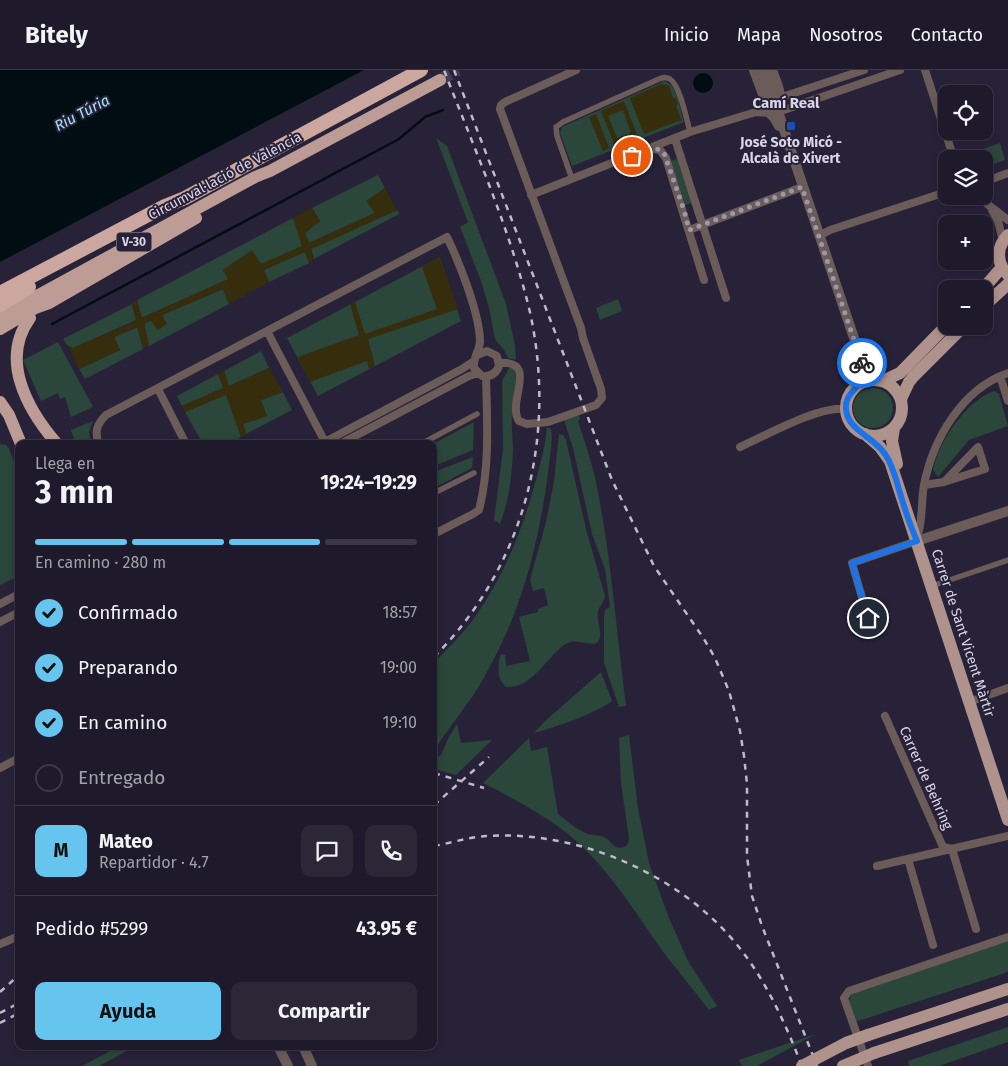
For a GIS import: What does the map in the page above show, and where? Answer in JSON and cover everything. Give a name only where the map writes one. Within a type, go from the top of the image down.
[{"type":"highway","name":"Circumval·lació de València","points":[[0,293],[165,206],[185,198],[421,70]]},
{"type":"highway","name":"Circumval·lació de València","points":[[0,316],[254,177],[270,171],[440,80]]},
{"type":"highway","points":[[54,440],[16,395],[8,380],[5,369],[6,349],[16,331],[49,303],[258,182],[270,171]]},
{"type":"highway","points":[[0,305],[38,281],[169,211],[185,198]]},
{"type":"highway","points":[[0,328],[35,308],[49,303]]},
{"type":"highway","points":[[0,402],[9,415],[19,440]]},
{"type":"main road","points":[[993,281],[1005,271],[999,257],[1005,238]]},
{"type":"main road","points":[[993,298],[1008,284]]},
{"type":"main road","points":[[938,334],[900,374],[881,381],[867,380],[857,385],[848,396],[846,409],[850,423],[856,430],[865,434],[880,435],[894,428],[901,414],[901,400],[904,391],[913,377],[955,335]]},
{"type":"main road","points":[[881,381],[892,387],[901,400]]},
{"type":"main road","name":"Carrer de Sant Vicent Màrtir","points":[[894,428],[892,435],[893,449],[918,538],[1008,820]]},
{"type":"main road","name":"Carrer de Sant Vicent Màrtir","points":[[865,434],[880,447],[890,461],[908,519],[918,538]]},
{"type":"main road","points":[[802,1066],[846,1043],[1008,989]]},
{"type":"main road","points":[[843,1066],[874,1053],[1008,1009]]},
{"type":"street","points":[[499,362],[515,364],[520,372],[516,412],[519,420],[527,424],[548,422],[596,405],[602,398],[601,389],[581,328],[501,114],[501,106],[512,98],[576,70]]},
{"type":"street","points":[[754,70],[764,98],[785,136],[862,362],[881,381]]},
{"type":"street","points":[[764,70],[778,99],[782,103],[775,115]]},
{"type":"street","points":[[772,70],[778,99]]},
{"type":"street","points":[[778,99],[864,70]]},
{"type":"street","points":[[531,195],[690,132],[756,112],[775,115],[900,70]]},
{"type":"street","points":[[925,70],[951,150]]},
{"type":"street","points":[[572,179],[557,136],[556,127],[562,122],[663,77],[670,79],[676,86],[690,132]]},
{"type":"street","points":[[675,139],[726,298]]},
{"type":"street","points":[[652,148],[660,150],[666,158],[704,280]]},
{"type":"street","points":[[993,179],[1008,173]]},
{"type":"street","points":[[689,230],[802,187]]},
{"type":"street","points":[[819,236],[830,230],[938,195]]},
{"type":"street","points":[[988,205],[1008,220]]},
{"type":"street","points":[[991,208],[1005,238]]},
{"type":"street","points":[[97,440],[96,429],[106,415],[447,237],[469,292],[480,340],[484,346],[497,356],[499,362],[495,373],[486,376],[478,374],[469,376],[348,440]]},
{"type":"street","points":[[267,331],[322,440]]},
{"type":"street","points":[[478,374],[474,368],[480,340]]},
{"type":"street","points":[[330,440],[462,369],[483,351],[491,351]]},
{"type":"street","points":[[857,385],[862,362]]},
{"type":"street","points":[[918,538],[924,485],[939,439],[952,418],[983,386],[1008,373]]},
{"type":"street","points":[[437,532],[479,510],[487,452],[488,410],[486,376]]},
{"type":"street","points":[[1000,376],[1008,401]]},
{"type":"street","points":[[158,388],[184,440]]},
{"type":"street","points":[[740,447],[806,417],[838,408],[846,409]]},
{"type":"street","points":[[428,440],[477,414]]},
{"type":"street","points":[[924,485],[944,482],[985,469],[978,447],[944,482]]},
{"type":"street","points":[[437,492],[474,473]]},
{"type":"street","points":[[868,618],[852,563],[918,538],[1008,511]]},
{"type":"street","points":[[932,586],[1008,560]]},
{"type":"street","points":[[0,604],[15,596]]},
{"type":"street","points":[[0,622],[15,614]]},
{"type":"street","points":[[969,702],[1008,688]]},
{"type":"street","name":"Carrer de Behring","points":[[885,716],[944,847],[952,849],[976,929]]},
{"type":"street","points":[[0,768],[15,760]]},
{"type":"street","points":[[876,866],[1008,836]]},
{"type":"street","points":[[908,859],[933,945]]},
{"type":"street","points":[[868,1066],[844,998],[849,990],[1008,937]]},
{"type":"street","points":[[0,944],[15,938]]},
{"type":"street","points":[[280,1050],[288,1066]]},
{"type":"street","points":[[306,1050],[312,1066]]},
{"type":"green space","points":[[664,81],[669,83],[675,92],[684,122],[572,166],[560,133],[562,127]]},
{"type":"green space","points":[[436,138],[447,146],[506,304],[515,345],[516,360],[508,358],[495,339],[481,281],[460,227],[468,222]]},
{"type":"green space","points":[[1000,143],[1005,160],[993,164],[993,150],[980,150]]},
{"type":"green space","points":[[677,159],[692,203],[685,205],[671,161]]},
{"type":"green space","points":[[378,175],[385,188],[367,201],[375,213],[309,243],[305,233],[320,221],[312,208]]},
{"type":"green space","points":[[397,210],[399,214],[314,259],[311,249]]},
{"type":"green space","points":[[293,218],[303,246],[261,265],[252,251],[223,270],[229,279],[141,318],[137,300]]},
{"type":"green space","points":[[305,251],[309,263],[269,282],[264,270]]},
{"type":"green space","points":[[440,257],[461,321],[318,396],[287,338]]},
{"type":"green space","points":[[223,289],[229,304],[149,346],[144,324],[151,320],[158,330],[162,315]]},
{"type":"green space","points":[[618,299],[622,311],[600,320],[596,308]]},
{"type":"green space","points":[[132,304],[136,320],[73,348],[68,346],[63,339]]},
{"type":"green space","points":[[138,327],[143,349],[85,379],[79,369],[120,350],[114,337]]},
{"type":"green space","points":[[58,342],[93,407],[71,417],[65,397],[60,399],[58,393],[41,401],[23,360]]},
{"type":"green space","points":[[261,351],[269,368],[229,386],[224,371]]},
{"type":"green space","points":[[513,367],[515,382],[512,408],[512,469],[508,497],[500,524],[494,520],[503,449],[502,381],[509,368]]},
{"type":"green space","points":[[218,374],[224,388],[182,406],[177,396]]},
{"type":"green space","points":[[877,388],[884,391],[890,397],[893,408],[892,416],[884,425],[877,428],[869,428],[862,425],[854,416],[853,404],[856,397],[865,389]]},
{"type":"green space","points":[[994,391],[999,394],[1008,426],[969,440],[938,477],[933,470],[936,459],[955,423],[974,403]]},
{"type":"green space","points":[[283,392],[292,410],[246,434],[243,424],[266,416],[261,400]]},
{"type":"green space","points":[[226,394],[241,437],[235,440],[201,440],[185,412]]},
{"type":"green space","points":[[579,415],[580,419],[578,421],[595,478],[604,524],[626,706],[619,707],[604,663],[604,616],[605,610],[610,607],[605,569],[592,534],[573,448],[564,420]]},
{"type":"green space","points":[[93,421],[89,432],[90,440],[75,440],[71,430]]},
{"type":"green space","points":[[474,422],[473,450],[437,465],[437,442]]},
{"type":"green space","points":[[547,427],[551,429],[552,437],[545,496],[533,555],[515,612],[481,682],[437,747],[437,660],[474,618],[504,568],[528,506],[545,443]]},
{"type":"green space","points":[[559,434],[563,435],[566,440],[586,529],[605,596],[598,611],[600,637],[597,643],[593,644],[569,642],[524,683],[506,687],[501,680],[499,672],[501,654],[505,655],[506,666],[530,661],[519,617],[538,612],[538,609],[548,605],[544,588],[533,591],[530,580],[546,522],[554,481]]},
{"type":"green space","points":[[0,444],[6,445],[9,448],[15,465],[15,578],[0,585]]},
{"type":"green space","points":[[473,457],[472,468],[437,486],[437,471]]},
{"type":"green space","points":[[601,672],[612,701],[586,715],[534,733],[545,721]]},
{"type":"green space","points":[[457,724],[461,743],[492,740],[456,775],[437,770],[437,758],[441,755]]},
{"type":"green space","points":[[629,735],[638,808],[649,863],[669,918],[688,961],[717,1006],[709,1010],[664,953],[629,902],[590,854],[550,821],[483,783],[529,738],[531,751],[547,747],[558,814],[584,832],[604,837],[618,848],[621,848],[628,843],[629,838],[621,783],[619,738]]},
{"type":"green space","points":[[1008,940],[1008,972],[855,1022],[849,1001],[853,990]]},
{"type":"green space","points":[[1008,1027],[1008,1042],[939,1066],[909,1066],[908,1061]]},
{"type":"green space","points":[[816,1034],[757,1066],[742,1066],[739,1060]]},
{"type":"green space","points":[[112,1050],[129,1050],[99,1066],[82,1066]]},
{"type":"sand","points":[[661,84],[669,86],[673,98],[676,98],[678,104],[676,106],[681,120],[644,134],[630,98]]},
{"type":"sand","points":[[624,101],[638,137],[615,146],[601,111]],"holes":[[[623,110],[631,133],[617,138],[608,116]]]},
{"type":"sand","points":[[596,114],[609,148],[603,151],[589,117]]},
{"type":"sand","points":[[385,188],[397,210],[311,249],[314,259],[309,263],[305,252],[264,270],[269,282],[229,304],[223,289],[162,315],[167,324],[158,330],[151,321],[144,323],[149,346],[143,349],[137,327],[114,337],[120,350],[79,369],[68,346],[73,348],[136,321],[132,304],[137,300],[142,318],[228,279],[223,270],[252,250],[261,264],[302,246],[293,218],[312,208],[320,221],[305,233],[309,243],[375,213],[366,201]]},
{"type":"sand","points":[[440,257],[458,309],[368,339],[375,366],[369,369],[367,361],[310,382],[298,357],[359,335],[350,304],[355,302],[365,334],[437,309],[422,267]]},
{"type":"sand","points":[[269,368],[283,392],[261,400],[267,416],[243,424],[246,434],[241,437],[226,395],[185,412],[182,406],[223,388],[218,374],[224,371],[229,386]]},
{"type":"water","name":"Riu Túria","points":[[0,70],[364,70],[0,262]]},
{"type":"water","points":[[703,73],[710,76],[713,83],[710,90],[703,93],[696,90],[693,83],[696,76]]},
{"type":"waterway","points":[[52,324],[399,139],[425,117],[443,110]]},
{"type":"tunnel","points":[[440,80],[458,70]]},
{"type":"railway","points":[[437,654],[466,621],[492,581],[512,539],[527,495],[536,449],[539,402],[537,355],[529,308],[521,278],[490,188],[444,70]]},
{"type":"railway","points":[[454,70],[612,480],[654,566],[704,639],[715,658],[729,691],[740,731],[744,756],[747,784],[747,856],[752,896],[817,1066]]},
{"type":"railway","points":[[437,802],[489,757]]},
{"type":"railway","points":[[437,774],[484,788]]},
{"type":"railway","points":[[437,845],[486,836],[521,836],[556,841],[591,849],[625,862],[657,878],[687,898],[714,920],[738,946],[767,988],[802,1066]]},
{"type":"railway","points":[[0,992],[15,979]]},
{"type":"railway","points":[[0,1013],[15,1005]]},
{"type":"railway","points":[[0,1023],[15,1015]]},
{"type":"way so far","points":[[632,156],[652,148],[664,153],[689,230],[802,187],[862,363]]},
{"type":"place","name":"José Soto Micó - Alcalà de Xivert","points":[[791,126]]},
{"type":"district","name":"Camí Real","points":[[786,103]]},
{"type":"route","points":[[862,363],[857,385],[848,396],[846,402],[848,418],[856,430],[865,434],[880,447],[890,461],[917,541],[852,563],[868,618]]}]
